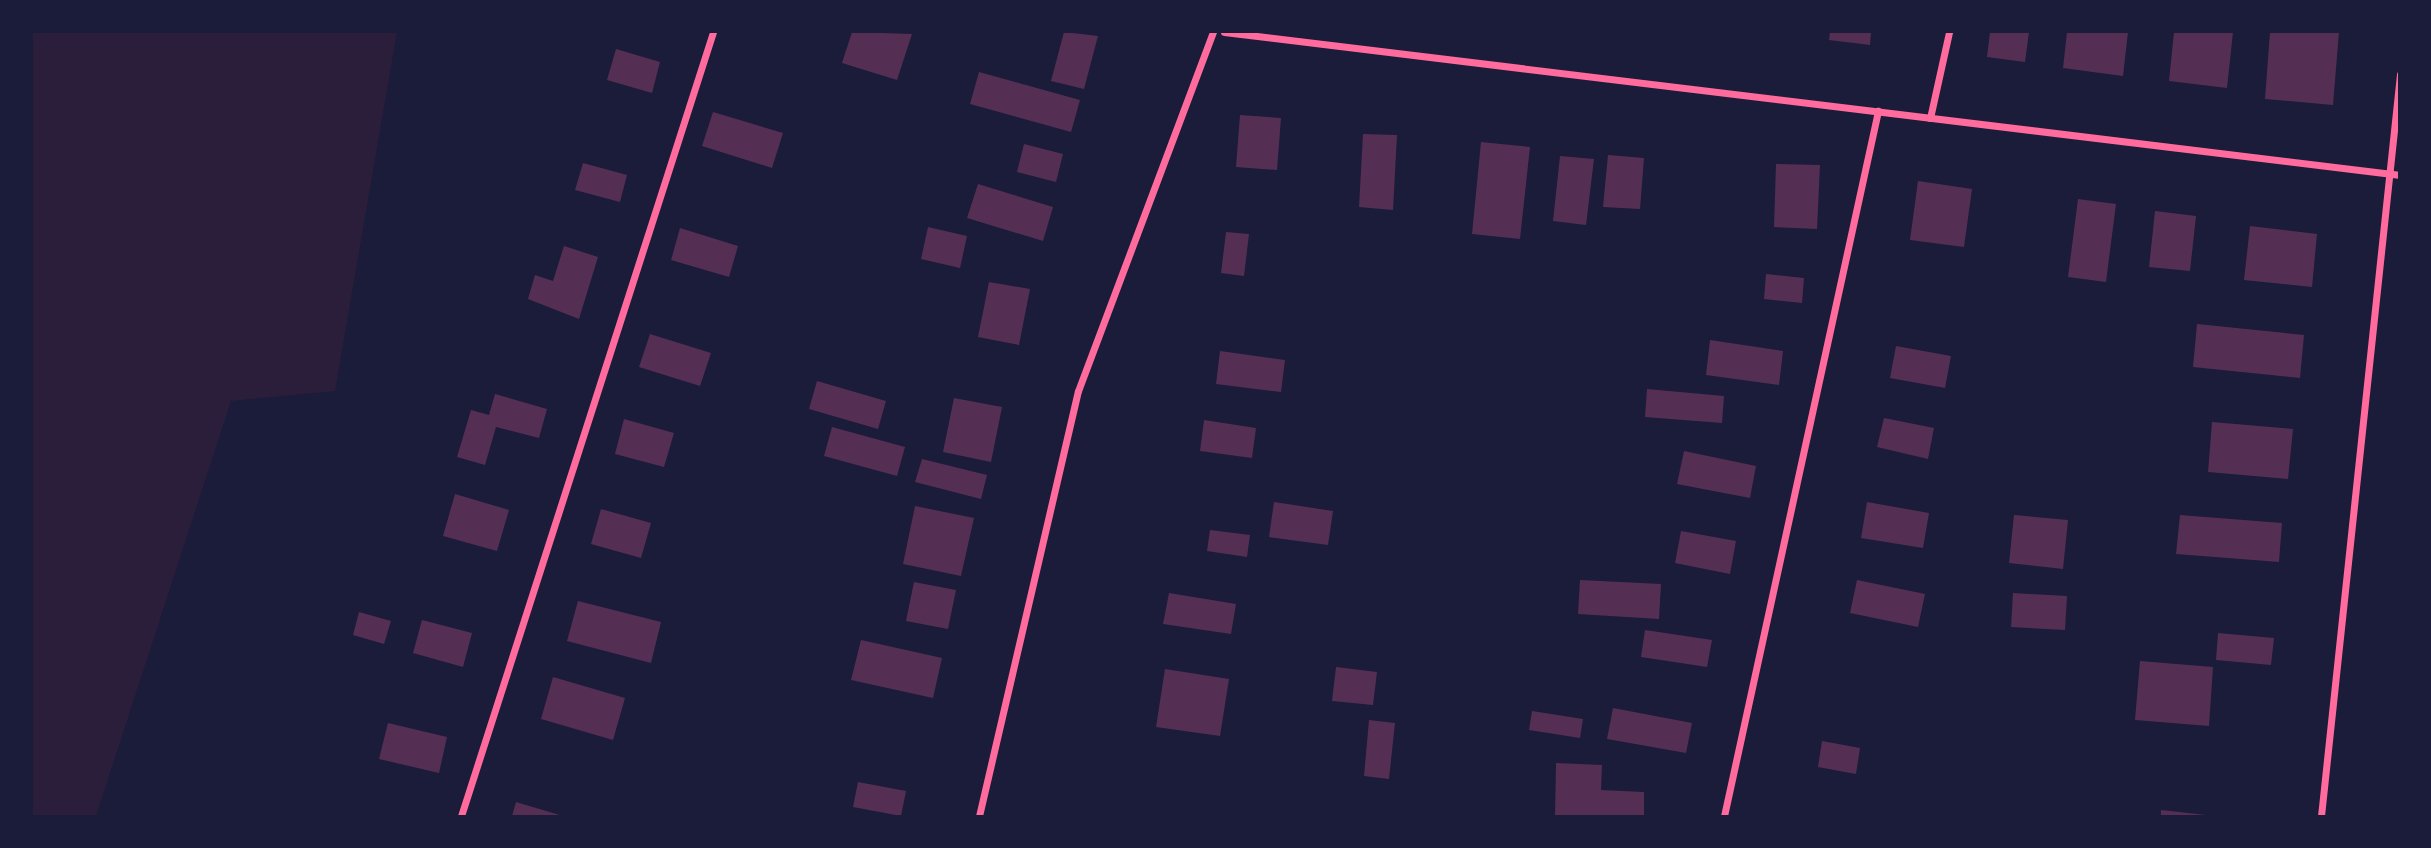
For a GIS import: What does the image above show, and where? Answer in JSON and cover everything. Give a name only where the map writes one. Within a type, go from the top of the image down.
[{"type":"street","points":[[461,817],[713,32]]},
{"type":"street","points":[[979,817],[1078,391],[1213,32]]},
{"type":"street","points":[[1224,32],[2399,175]]},
{"type":"street","points":[[1930,118],[1949,32]]},
{"type":"street","points":[[2321,817],[2399,74]]},
{"type":"street","points":[[1724,817],[1878,111]]},
{"type":"shaded area","points":[[32,32],[397,32],[335,391],[231,401],[96,816],[32,816]]},
{"type":"building","points":[[852,32],[912,34],[897,80],[842,63]]},
{"type":"building","points":[[1064,32],[1098,36],[1084,89],[1051,81]]},
{"type":"building","points":[[1830,32],[1871,32],[1870,45],[1829,40]]},
{"type":"building","points":[[1990,32],[2029,32],[2025,62],[1987,57]]},
{"type":"building","points":[[2067,32],[2128,32],[2123,76],[2063,68]]},
{"type":"building","points":[[2174,32],[2233,32],[2227,88],[2169,81]]},
{"type":"building","points":[[2270,32],[2339,32],[2333,105],[2265,99]]},
{"type":"building","points":[[616,49],[660,62],[652,93],[607,80]]},
{"type":"building","points":[[979,72],[1080,100],[1071,132],[970,104]]},
{"type":"building","points":[[713,112],[783,133],[772,168],[702,146]]},
{"type":"building","points":[[1240,115],[1281,118],[1277,170],[1236,167]]},
{"type":"building","points":[[1363,134],[1397,135],[1393,210],[1359,207]]},
{"type":"building","points":[[1481,142],[1530,147],[1520,239],[1472,234]]},
{"type":"building","points":[[1024,144],[1063,154],[1056,182],[1017,172]]},
{"type":"building","points":[[1608,155],[1644,158],[1640,209],[1603,207]]},
{"type":"building","points":[[1560,156],[1594,159],[1586,225],[1553,221]]},
{"type":"building","points":[[583,163],[627,175],[620,202],[575,190]]},
{"type":"building","points":[[1776,164],[1820,165],[1817,229],[1774,227]]},
{"type":"building","points":[[1918,181],[1972,189],[1964,247],[1910,240]]},
{"type":"building","points":[[978,184],[1053,207],[1043,241],[967,218]]},
{"type":"building","points":[[2078,199],[2116,204],[2106,282],[2068,277]]},
{"type":"building","points":[[2155,211],[2196,216],[2190,271],[2149,267]]},
{"type":"building","points":[[2250,226],[2317,234],[2312,287],[2244,280]]},
{"type":"building","points":[[928,227],[967,236],[960,268],[921,259]]},
{"type":"building","points":[[680,228],[738,246],[729,277],[671,260]]},
{"type":"building","points":[[1226,232],[1249,234],[1244,276],[1221,273]]},
{"type":"building","points":[[564,246],[598,257],[579,319],[528,299],[535,275],[553,281]]},
{"type":"building","points":[[1766,274],[1804,278],[1802,303],[1764,299]]},
{"type":"building","points":[[989,282],[1030,289],[1019,345],[978,337]]},
{"type":"building","points":[[2197,324],[2304,335],[2300,378],[2193,367]]},
{"type":"building","points":[[650,334],[711,353],[700,386],[639,367]]},
{"type":"building","points":[[1710,340],[1783,351],[1779,385],[1706,375]]},
{"type":"building","points":[[1896,346],[1951,356],[1945,388],[1890,378]]},
{"type":"building","points":[[1220,351],[1285,360],[1281,392],[1216,384]]},
{"type":"building","points":[[817,381],[886,401],[878,429],[809,409]]},
{"type":"building","points":[[1647,389],[1724,396],[1722,423],[1645,417]]},
{"type":"building","points":[[495,394],[547,409],[539,438],[496,427],[485,465],[457,457],[471,410],[489,415]]},
{"type":"building","points":[[954,398],[1002,407],[991,462],[943,452]]},
{"type":"building","points":[[1884,418],[1934,428],[1928,459],[1877,447]]},
{"type":"building","points":[[624,419],[674,433],[664,467],[615,454]]},
{"type":"building","points":[[1204,420],[1256,428],[1252,458],[1200,451]]},
{"type":"building","points":[[2212,422],[2293,429],[2288,479],[2208,472]]},
{"type":"building","points":[[832,427],[905,447],[897,476],[824,456]]},
{"type":"building","points":[[1684,451],[1756,466],[1750,498],[1677,484]]},
{"type":"building","points":[[922,459],[987,475],[981,499],[915,482]]},
{"type":"building","points":[[455,494],[509,510],[497,551],[443,536]]},
{"type":"building","points":[[1274,502],[1333,511],[1328,545],[1269,537]]},
{"type":"building","points":[[1867,502],[1929,513],[1923,548],[1861,538]]},
{"type":"building","points":[[915,506],[974,518],[961,576],[903,564]]},
{"type":"building","points":[[601,509],[651,523],[641,558],[591,544]]},
{"type":"building","points":[[2014,515],[2068,520],[2063,569],[2009,563]]},
{"type":"building","points":[[2180,515],[2282,523],[2279,562],[2176,554]]},
{"type":"building","points":[[1210,530],[1250,535],[1247,557],[1207,551]]},
{"type":"building","points":[[1681,531],[1736,541],[1730,574],[1675,563]]},
{"type":"building","points":[[1580,580],[1661,584],[1659,619],[1578,614]]},
{"type":"building","points":[[1857,580],[1925,594],[1918,627],[1850,613]]},
{"type":"building","points":[[914,582],[956,590],[948,629],[906,621]]},
{"type":"building","points":[[1169,593],[1236,604],[1231,634],[1163,624]]},
{"type":"building","points":[[2013,593],[2067,596],[2065,630],[2011,627]]},
{"type":"building","points":[[578,601],[661,622],[651,663],[567,641]]},
{"type":"building","points":[[359,612],[391,621],[384,644],[353,635]]},
{"type":"building","points":[[422,620],[472,633],[463,667],[413,653]]},
{"type":"building","points":[[1645,630],[1712,640],[1707,667],[1641,657]]},
{"type":"building","points":[[2218,633],[2274,638],[2271,665],[2216,660]]},
{"type":"building","points":[[861,640],[942,658],[933,698],[851,680]]},
{"type":"building","points":[[2140,661],[2213,667],[2209,726],[2135,720]]},
{"type":"building","points":[[1336,667],[1377,672],[1373,705],[1332,701]]},
{"type":"building","points":[[1165,669],[1229,679],[1220,736],[1156,727]]},
{"type":"building","points":[[553,677],[625,698],[613,740],[541,719]]},
{"type":"building","points":[[1613,708],[1692,723],[1686,753],[1607,739]]},
{"type":"building","points":[[1532,711],[1583,719],[1580,738],[1529,730]]},
{"type":"building","points":[[1369,720],[1395,723],[1389,779],[1364,776]]},
{"type":"building","points":[[388,723],[447,737],[439,773],[379,759]]},
{"type":"building","points":[[1822,741],[1860,748],[1856,774],[1818,767]]},
{"type":"building","points":[[1556,763],[1602,765],[1601,790],[1644,792],[1644,816],[1555,816]]},
{"type":"building","points":[[858,782],[906,791],[901,816],[853,807]]},
{"type":"building","points":[[516,802],[563,816],[512,816]]},
{"type":"building","points":[[2161,810],[2206,815],[2206,816],[2161,816]]}]
